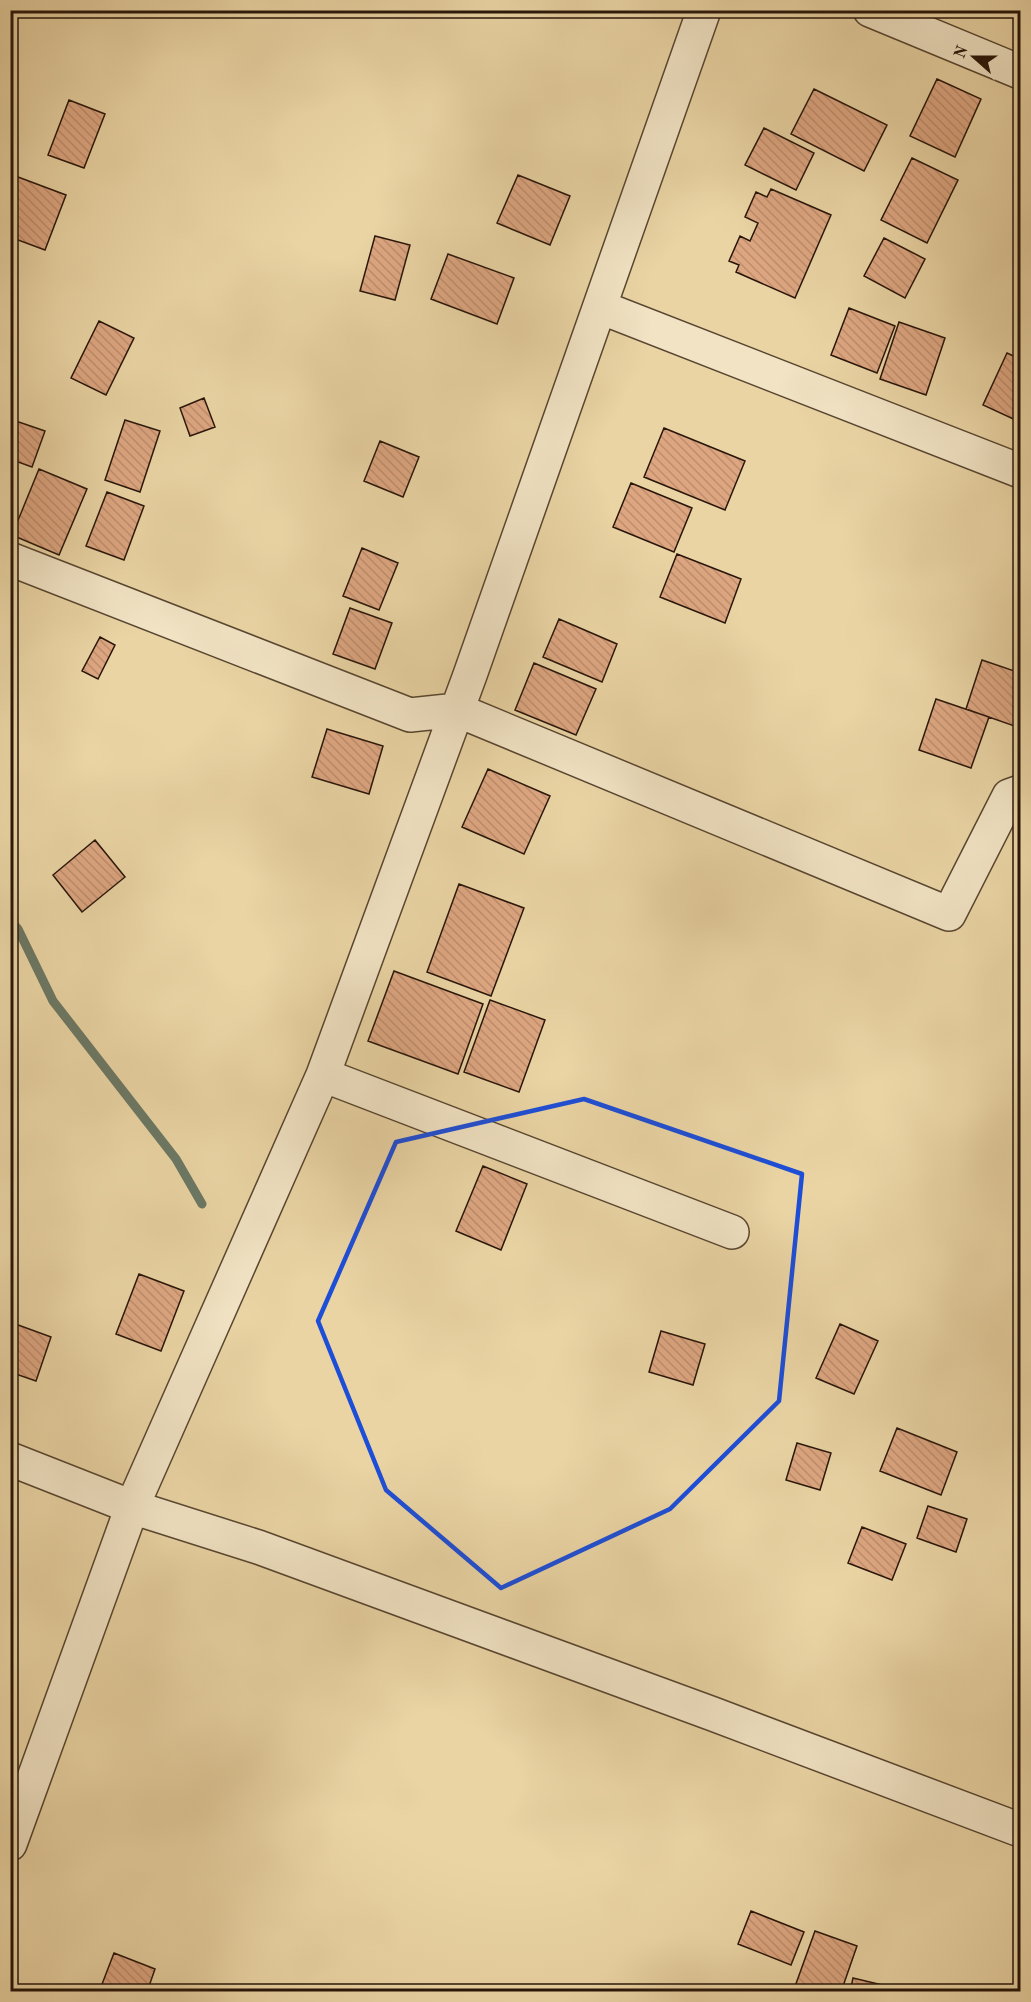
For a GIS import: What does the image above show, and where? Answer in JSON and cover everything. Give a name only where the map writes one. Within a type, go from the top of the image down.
[{"type":"street","points":[[10,1844],[132,1507],[323,1075],[457,710],[704,10]]},
{"type":"street","points":[[870,10],[1020,72]]},
{"type":"street","points":[[600,307],[1020,471]]},
{"type":"street","points":[[10,559],[410,715],[457,710],[949,914],[1009,796],[1020,792]]},
{"type":"street","points":[[323,1075],[732,1232]]},
{"type":"street","points":[[10,1459],[132,1507],[258,1547],[724,1718],[1020,1830]]},
{"type":"highlighted area","points":[[584,1099],[802,1174],[779,1401],[670,1509],[501,1588],[386,1490],[318,1321],[396,1142]]},
{"type":"building","points":[[937,79],[981,99],[955,157],[910,136]]},
{"type":"building","points":[[814,89],[887,125],[864,171],[791,134]]},
{"type":"building","points":[[69,100],[105,114],[84,168],[48,155]]},
{"type":"building","points":[[764,128],[814,153],[796,190],[745,165]]},
{"type":"building","points":[[912,158],[958,180],[927,243],[881,220]]},
{"type":"building","points":[[10,174],[66,195],[45,250],[10,237]]},
{"type":"building","points":[[518,175],[570,196],[550,245],[497,223]]},
{"type":"building","points":[[771,189],[831,215],[795,298],[736,272],[739,265],[729,261],[740,236],[750,241],[758,223],[745,217],[756,192],[767,197]]},
{"type":"building","points":[[375,236],[410,245],[395,300],[360,291]]},
{"type":"building","points":[[884,238],[925,259],[905,298],[864,276]]},
{"type":"building","points":[[448,254],[514,278],[497,324],[431,299]]},
{"type":"building","points":[[849,308],[895,326],[877,373],[831,355]]},
{"type":"building","points":[[99,321],[134,338],[106,395],[71,378]]},
{"type":"building","points":[[899,322],[945,338],[926,395],[880,379]]},
{"type":"building","points":[[1007,353],[1020,359],[1020,422],[983,405]]},
{"type":"building","points":[[204,398],[215,427],[190,436],[180,408]]},
{"type":"building","points":[[10,419],[45,431],[32,467],[10,459]]},
{"type":"building","points":[[125,420],[160,431],[140,492],[105,480]]},
{"type":"building","points":[[664,428],[745,461],[725,510],[644,477]]},
{"type":"building","points":[[380,441],[419,457],[403,497],[364,481]]},
{"type":"building","points":[[39,469],[87,489],[59,555],[12,535]]},
{"type":"building","points":[[631,483],[692,508],[674,552],[613,527]]},
{"type":"building","points":[[107,492],[144,506],[124,560],[86,546]]},
{"type":"building","points":[[362,548],[398,563],[379,610],[343,596]]},
{"type":"building","points":[[677,554],[741,579],[725,623],[660,597]]},
{"type":"building","points":[[350,608],[392,623],[375,669],[333,654]]},
{"type":"building","points":[[559,619],[617,644],[602,682],[543,657]]},
{"type":"building","points":[[100,637],[115,645],[98,679],[82,671]]},
{"type":"building","points":[[982,660],[1020,673],[1020,728],[966,709]]},
{"type":"building","points":[[534,663],[596,689],[576,735],[515,710]]},
{"type":"building","points":[[936,699],[989,717],[971,768],[919,750]]},
{"type":"building","points":[[327,729],[383,746],[369,794],[312,777]]},
{"type":"building","points":[[488,769],[550,796],[524,854],[462,827]]},
{"type":"building","points":[[95,840],[125,877],[82,912],[53,875]]},
{"type":"building","points":[[459,884],[524,908],[491,996],[427,972]]},
{"type":"building","points":[[394,971],[483,1004],[458,1074],[368,1041]]},
{"type":"building","points":[[490,1000],[545,1020],[519,1092],[464,1072]]},
{"type":"building","points":[[483,1166],[527,1184],[501,1250],[456,1231]]},
{"type":"building","points":[[139,1274],[184,1291],[161,1351],[116,1334]]},
{"type":"building","points":[[10,1322],[51,1337],[36,1381],[10,1372]]},
{"type":"building","points":[[840,1324],[878,1341],[854,1394],[816,1378]]},
{"type":"building","points":[[661,1331],[705,1344],[693,1385],[649,1372]]},
{"type":"building","points":[[897,1428],[957,1452],[941,1495],[880,1471]]},
{"type":"building","points":[[797,1443],[831,1453],[820,1490],[786,1480]]},
{"type":"building","points":[[928,1506],[967,1519],[956,1552],[917,1538]]},
{"type":"building","points":[[862,1527],[906,1544],[892,1580],[848,1563]]},
{"type":"building","points":[[751,1911],[804,1932],[791,1965],[738,1944]]},
{"type":"building","points":[[815,1931],[857,1946],[841,1992],[793,1992]]},
{"type":"building","points":[[114,1953],[155,1969],[147,1992],[99,1992]]},
{"type":"building","points":[[853,1978],[891,1987],[890,1992],[850,1992]]},
{"type":"waterway","points":[[10,920],[18,929],[53,1001],[176,1159],[202,1204]]}]
